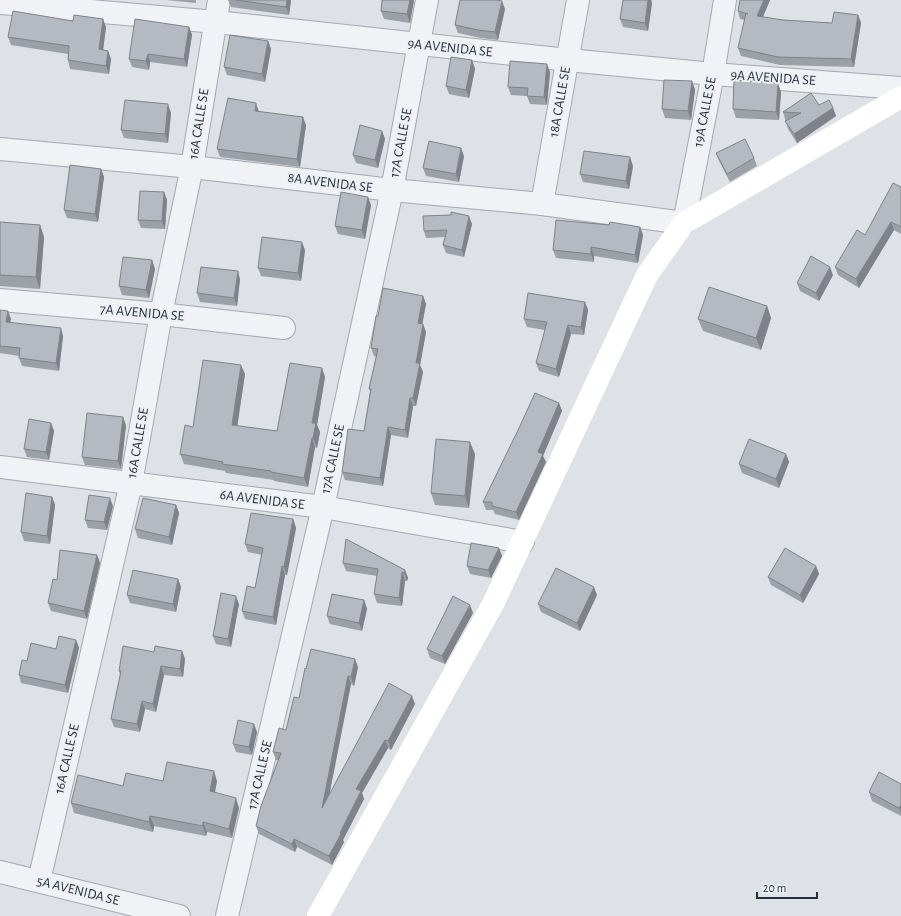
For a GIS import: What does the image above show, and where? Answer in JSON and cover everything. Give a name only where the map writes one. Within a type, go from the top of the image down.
[{"type":"street","name":"16A CALLE SE","points":[[39,882],[131,483],[161,314],[192,167],[219,0]]},
{"type":"street","name":"17A CALLE SE","points":[[227,916],[322,507],[392,190],[427,0]]},
{"type":"street","name":"18A CALLE SE","points":[[542,204],[578,0]]},
{"type":"street","name":"19A CALLE SE","points":[[684,223],[713,74],[725,0]]},
{"type":"street","name":"9A AVENIDA SE","points":[[1,4],[216,22],[713,74],[901,88]]},
{"type":"street","points":[[318,916],[494,604],[647,275],[684,223],[901,97]]},
{"type":"street","name":"8A AVENIDA SE","points":[[0,149],[192,167],[392,190],[542,204],[684,223]]},
{"type":"street","name":"7A AVENIDA SE","points":[[0,300],[161,314],[284,328]]},
{"type":"street","name":"6A AVENIDA SE","points":[[0,467],[322,507],[523,542]]},
{"type":"street","name":"5A AVENIDA SE","points":[[0,872],[179,916]]},
{"type":"building","points":[[236,0],[287,0],[286,7]]},
{"type":"building","points":[[382,0],[410,0],[407,14],[381,11]]},
{"type":"building","points":[[460,0],[502,1],[495,32],[455,25]]},
{"type":"building","points":[[623,0],[648,0],[645,23],[620,19]]},
{"type":"building","points":[[740,0],[764,0],[757,16],[783,20],[832,23],[834,12],[858,15],[851,59],[778,57],[738,48],[746,13],[738,11]]},
{"type":"building","points":[[13,11],[73,21],[74,15],[103,19],[99,49],[108,51],[106,66],[68,60],[69,46],[8,37]]},
{"type":"building","points":[[135,19],[189,27],[184,59],[148,54],[146,61],[129,59]]},
{"type":"building","points":[[230,35],[268,41],[262,74],[224,67]]},
{"type":"building","points":[[451,57],[472,60],[466,90],[446,86]]},
{"type":"building","points":[[510,61],[547,64],[544,97],[527,96],[528,88],[508,87]]},
{"type":"building","points":[[664,80],[692,81],[688,111],[662,109]]},
{"type":"building","points":[[734,80],[778,83],[776,112],[733,109]]},
{"type":"building","points":[[811,93],[819,105],[829,100],[833,108],[794,134],[785,121],[801,113],[783,112]]},
{"type":"building","points":[[228,98],[256,103],[255,111],[303,117],[297,159],[217,149]]},
{"type":"building","points":[[125,100],[168,104],[165,134],[121,130]]},
{"type":"building","points":[[360,125],[382,131],[375,160],[353,155]]},
{"type":"building","points":[[745,139],[754,158],[727,174],[716,153]]},
{"type":"building","points":[[429,141],[461,148],[456,174],[423,168]]},
{"type":"building","points":[[584,151],[630,157],[626,181],[580,174]]},
{"type":"building","points":[[70,165],[101,169],[95,214],[64,210]]},
{"type":"building","points":[[893,183],[901,187],[901,227],[891,222],[856,279],[835,267],[857,230],[865,235]]},
{"type":"building","points":[[140,191],[164,192],[162,221],[138,220]]},
{"type":"building","points":[[341,192],[368,197],[362,230],[335,226]]},
{"type":"building","points":[[451,212],[469,216],[462,250],[443,245],[447,230],[424,231],[423,216],[451,215]]},
{"type":"building","points":[[556,220],[609,225],[610,222],[640,227],[635,255],[591,247],[591,254],[553,250]]},
{"type":"building","points":[[0,222],[40,225],[36,277],[0,275]]},
{"type":"building","points":[[262,237],[302,242],[298,273],[258,268]]},
{"type":"building","points":[[811,256],[830,267],[816,293],[797,283]]},
{"type":"building","points":[[123,257],[152,260],[146,290],[119,286]]},
{"type":"building","points":[[201,267],[238,271],[234,298],[197,293]]},
{"type":"building","points":[[709,287],[767,306],[756,338],[698,319]]},
{"type":"building","points":[[383,288],[423,296],[418,323],[423,324],[416,363],[420,363],[413,398],[410,398],[405,430],[388,427],[380,478],[342,472],[348,429],[364,431],[371,389],[369,389],[378,349],[371,348],[376,316],[378,316]]},
{"type":"building","points":[[528,293],[585,302],[581,327],[568,325],[556,369],[536,363],[547,322],[524,319]]},
{"type":"building","points":[[0,310],[8,311],[6,322],[61,328],[56,363],[19,358],[20,348],[0,346]]},
{"type":"building","points":[[203,360],[241,365],[232,425],[277,431],[290,363],[322,368],[312,423],[316,423],[304,478],[271,471],[222,464],[223,462],[180,454],[185,425],[193,427]]},
{"type":"building","points":[[535,393],[559,403],[538,452],[543,454],[516,512],[492,506],[492,502],[483,502]]},
{"type":"building","points":[[87,413],[123,417],[118,461],[82,457]]},
{"type":"building","points":[[29,419],[51,423],[46,452],[24,449]]},
{"type":"building","points":[[436,439],[470,442],[465,496],[431,493]]},
{"type":"building","points":[[749,439],[786,454],[776,479],[739,464]]},
{"type":"building","points":[[26,493],[52,497],[47,536],[21,532]]},
{"type":"building","points":[[89,495],[110,498],[104,522],[85,520]]},
{"type":"building","points":[[143,498],[176,505],[169,537],[135,529]]},
{"type":"building","points":[[251,513],[293,519],[284,567],[282,566],[273,617],[242,611],[247,586],[255,588],[263,548],[245,544]]},
{"type":"building","points":[[346,539],[405,570],[404,573],[402,572],[399,598],[374,594],[378,569],[343,563]]},
{"type":"building","points":[[471,543],[499,548],[488,570],[467,566]]},
{"type":"building","points":[[785,548],[816,566],[800,595],[768,577]]},
{"type":"building","points":[[60,550],[97,555],[84,611],[48,603],[53,579],[57,580]]},
{"type":"building","points":[[556,568],[594,587],[577,623],[538,604]]},
{"type":"building","points":[[133,570],[178,579],[173,604],[127,595]]},
{"type":"building","points":[[221,593],[236,596],[228,639],[213,636]]},
{"type":"building","points":[[332,594],[364,600],[359,623],[327,616]]},
{"type":"building","points":[[453,596],[470,605],[442,656],[427,649]]},
{"type":"building","points":[[59,636],[76,640],[65,685],[19,675],[22,660],[27,661],[31,643],[56,649]]},
{"type":"building","points":[[123,646],[154,652],[155,646],[182,651],[180,669],[161,666],[153,704],[142,701],[137,724],[111,719],[121,671],[119,671]]},
{"type":"building","points":[[311,649],[355,659],[351,677],[348,676],[322,808],[389,683],[412,696],[388,741],[385,740],[356,789],[361,791],[329,856],[294,839],[292,844],[256,826],[261,806],[281,753],[273,752],[279,728],[286,730],[294,697],[299,698],[305,668],[306,669]]},
{"type":"building","points":[[238,720],[254,724],[249,747],[233,744]]},
{"type":"building","points":[[167,762],[214,771],[210,791],[236,798],[229,829],[203,822],[203,826],[150,816],[149,822],[71,803],[78,775],[123,786],[126,773],[163,781]]},
{"type":"building","points":[[879,772],[901,784],[901,805],[899,808],[869,792]]}]
